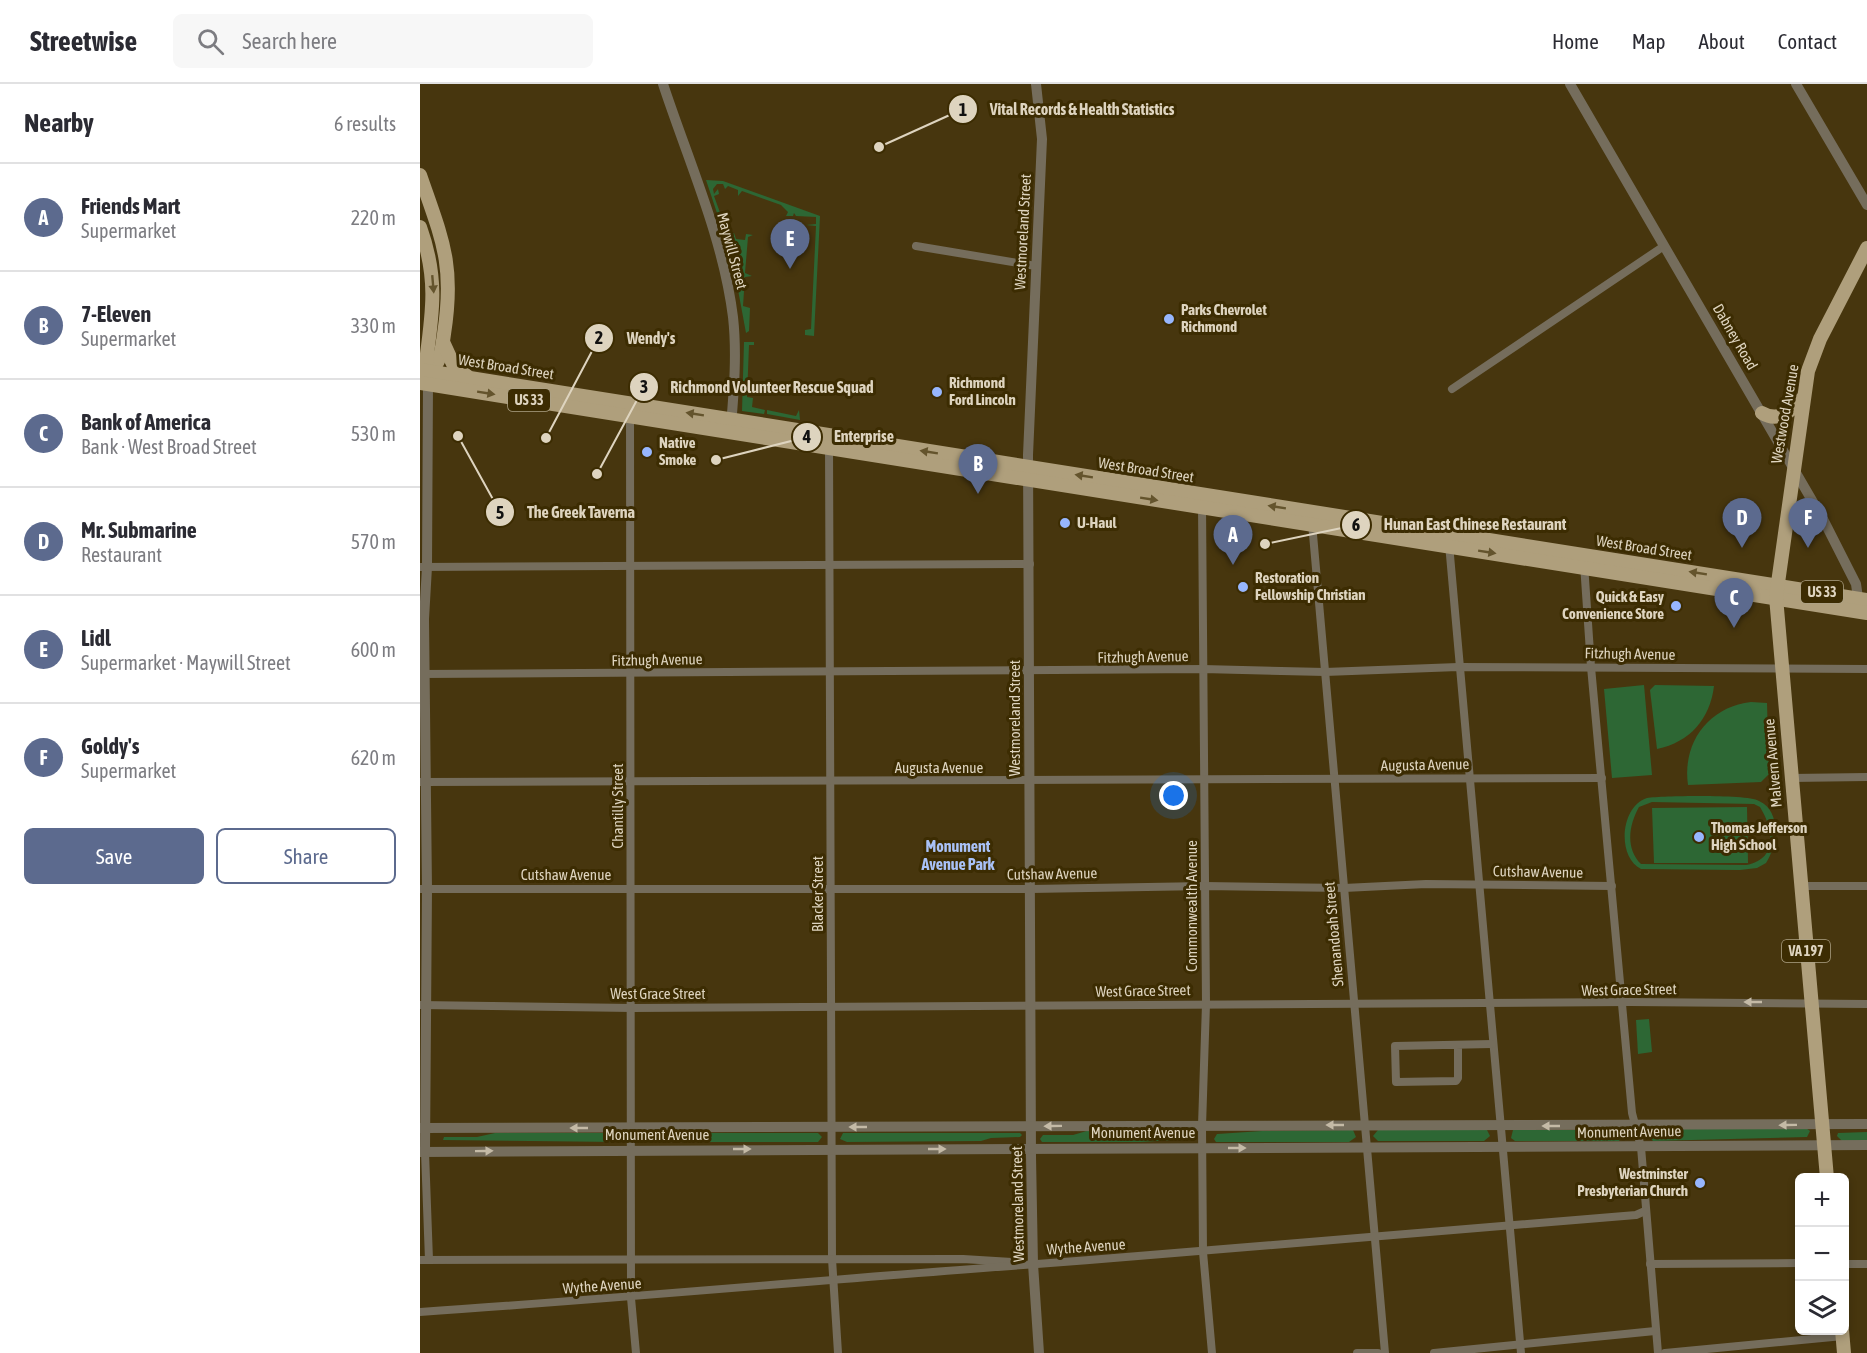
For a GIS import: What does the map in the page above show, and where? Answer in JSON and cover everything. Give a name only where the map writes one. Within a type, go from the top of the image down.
[{"type":"main road","points":[[420,175],[441,233],[449,265],[450,294],[438,365],[424,377]]},
{"type":"main road","points":[[420,227],[433,281],[434,313],[424,377]]},
{"type":"main road","name":"Westwood Avenue","points":[[1776,591],[1803,398],[1813,354],[1867,248]]},
{"type":"main road","points":[[443,342],[454,366],[472,378]]},
{"type":"main road","name":"West Broad Street","points":[[424,377],[472,378],[630,410]]},
{"type":"main road","name":"West Broad Street","points":[[424,377],[1863,606]]},
{"type":"main road","points":[[1762,413],[1769,417],[1782,416],[1803,398]]},
{"type":"main road","name":"Malvern Avenue","points":[[1776,591],[1826,1173]]},
{"type":"main road","points":[[1843,1335],[1844,1353]]},
{"type":"street","name":"Maywill Street","points":[[663,84],[726,277],[735,343],[731,426]]},
{"type":"street","name":"Westmoreland Street","points":[[1036,84],[1042,119],[1042,139],[1028,474],[1031,1127],[1033,1264],[1039,1353]]},
{"type":"street","name":"Dabney Road","points":[[1570,84],[1837,545],[1863,606]]},
{"type":"street","points":[[1796,84],[1867,205]]},
{"type":"street","points":[[916,246],[1036,266]]},
{"type":"street","points":[[1452,389],[1664,246]]},
{"type":"street","points":[[424,377],[423,1152],[425,1260],[963,1259],[1033,1264]]},
{"type":"street","name":"Chantilly Street","points":[[630,410],[631,1298],[636,1353]]},
{"type":"street","name":"Blacker Street","points":[[828,442],[832,888],[832,1259],[838,1353]]},
{"type":"street","name":"Commonwealth Avenue","points":[[1202,501],[1206,1004],[1202,1126],[1203,1252],[1212,1353]]},
{"type":"street","name":"Shenandoah Street","points":[[1312,518],[1384,1353]]},
{"type":"street","points":[[1448,540],[1521,1349]]},
{"type":"street","points":[[1583,561],[1635,1127],[1641,1147],[1658,1353]]},
{"type":"street","points":[[424,567],[830,563],[1030,564]]},
{"type":"street","name":"Fitzhugh Avenue","points":[[423,674],[1030,672],[1203,669],[1325,672],[1458,667],[1867,669]]},
{"type":"street","points":[[1791,778],[1867,777]]},
{"type":"street","name":"Augusta Avenue","points":[[423,782],[1602,778]]},
{"type":"street","name":"Cutshaw Avenue","points":[[424,889],[1031,889],[1205,886],[1344,888],[1478,884],[1612,886]]},
{"type":"street","points":[[1801,886],[1867,886]]},
{"type":"street","name":"West Grace Street","points":[[423,1004],[632,1008],[1206,1004],[1354,1006],[1623,1003],[1867,1004]]},
{"type":"street","points":[[1458,1045],[1458,1078],[1456,1081],[1396,1082],[1395,1046],[1492,1044]]},
{"type":"street","name":"Monument Avenue","points":[[423,1128],[1364,1125],[1635,1127],[1867,1124]]},
{"type":"street","name":"Monument Avenue","points":[[423,1152],[1867,1145]]},
{"type":"street","name":"Wythe Avenue","points":[[420,1312],[631,1298],[1033,1264],[1374,1239],[1636,1215],[1645,1211]]},
{"type":"street","points":[[1650,1264],[1795,1263]]},
{"type":"street","points":[[1849,1264],[1867,1264]]},
{"type":"street","points":[[1434,1353],[1521,1349],[1655,1331]]},
{"type":"street","points":[[1665,1353],[1825,1335]]},
{"type":"street","points":[[1357,1353],[1378,1353]]},
{"type":"green space","points":[[706,180],[723,181],[820,216],[814,336],[805,335],[805,330],[811,329],[816,226],[806,225],[816,224],[816,217],[796,216],[794,213],[793,216],[786,216],[788,212],[781,205],[742,191],[738,196],[738,190],[728,186],[725,189],[723,184],[717,184],[713,189],[714,194],[718,189],[719,194],[714,196],[722,218],[728,219],[720,222]]},
{"type":"green space","points":[[734,233],[736,239],[745,240],[746,234],[753,235],[748,237],[745,273],[752,276],[745,277],[743,306],[750,308],[749,331],[746,333],[734,268],[724,236]]},
{"type":"green space","points":[[744,342],[754,342],[754,345],[749,345],[747,397],[753,398],[752,407],[765,410],[764,414],[742,411]]},
{"type":"green space","points":[[767,410],[796,416],[799,410],[800,420],[767,414]]},
{"type":"green space","points":[[1644,685],[1652,775],[1612,778],[1604,689]]},
{"type":"green space","points":[[1655,685],[1714,686],[1708,709],[1696,727],[1679,741],[1657,749],[1650,690]]},
{"type":"green space","points":[[1751,702],[1767,703],[1769,774],[1761,782],[1688,785],[1689,755],[1701,730],[1722,711]]},
{"type":"green space","points":[[1686,796],[1738,797],[1759,801],[1766,806],[1774,821],[1773,848],[1766,863],[1757,868],[1740,870],[1641,869],[1633,863],[1625,843],[1627,821],[1638,803],[1647,798]],"holes":[[[1652,802],[1754,804],[1760,807],[1765,816],[1770,834],[1768,850],[1764,857],[1756,862],[1746,865],[1641,864],[1633,851],[1630,836],[1639,807]]]},
{"type":"green space","points":[[1747,807],[1748,863],[1654,863],[1652,808]]},
{"type":"green space","points":[[1649,1019],[1652,1052],[1638,1054],[1636,1020]]},
{"type":"green space","points":[[1806,1128],[1810,1131],[1807,1137],[1653,1141],[1648,1135],[1653,1129]]},
{"type":"green space","points":[[1090,1130],[1188,1131],[1191,1135],[1188,1139],[1141,1142],[1042,1142],[1040,1139],[1043,1135],[1073,1135]]},
{"type":"green space","points":[[1353,1130],[1356,1137],[1349,1142],[1216,1142],[1214,1139],[1217,1134],[1262,1131]]},
{"type":"green space","points":[[1378,1130],[1487,1130],[1490,1136],[1484,1141],[1378,1141],[1373,1136]]},
{"type":"green space","points":[[1513,1130],[1621,1130],[1624,1134],[1619,1141],[1515,1141],[1511,1138]]},
{"type":"green space","points":[[1867,1132],[1867,1141],[1842,1141],[1837,1136],[1838,1133]]},
{"type":"green space","points":[[495,1133],[619,1133],[622,1137],[618,1142],[443,1140],[444,1137],[477,1137]]},
{"type":"green space","points":[[644,1133],[818,1133],[822,1137],[818,1142],[644,1142],[640,1138]]},
{"type":"green space","points":[[843,1133],[1020,1133],[1022,1135],[981,1141],[847,1142],[840,1139]]},
{"type":"place","name":"Vital Records & Health Statistics","points":[[879,147]]},
{"type":"place","name":"Lidl","points":[[790,269]]},
{"type":"place","name":"Parks Chevrolet Richmond","points":[[1169,319]]},
{"type":"place","name":"Richmond Ford Lincoln","points":[[937,392]]},
{"type":"place","name":"The Greek Taverna","points":[[458,436]]},
{"type":"place","name":"Wendy's","points":[[546,438]]},
{"type":"place","name":"Native Smoke","points":[[647,452]]},
{"type":"place","name":"Enterprise","points":[[716,460]]},
{"type":"place","name":"Richmond Volunteer Rescue Squad","points":[[597,474]]},
{"type":"place","name":"7-Eleven","points":[[978,494]]},
{"type":"place","name":"U-Haul","points":[[1065,523]]},
{"type":"place","name":"Hunan East Chinese Restaurant","points":[[1265,544]]},
{"type":"place","name":"Mr. Submarine","points":[[1742,548]]},
{"type":"place","name":"Goldy's","points":[[1808,548]]},
{"type":"place","name":"Friends Mart","points":[[1233,565]]},
{"type":"place","name":"Restoration Fellowship Christian","points":[[1243,587]]},
{"type":"place","name":"Quick & Easy Convenience Store","points":[[1676,606]]},
{"type":"place","name":"Bank of America","points":[[1734,628]]},
{"type":"place","name":"Thomas Jefferson High School","points":[[1699,837]]},
{"type":"place","name":"Westminster Presbyterian Church","points":[[1700,1183]]},
{"type":"district","name":"Monument Avenue Park","points":[[958,855]]}]
